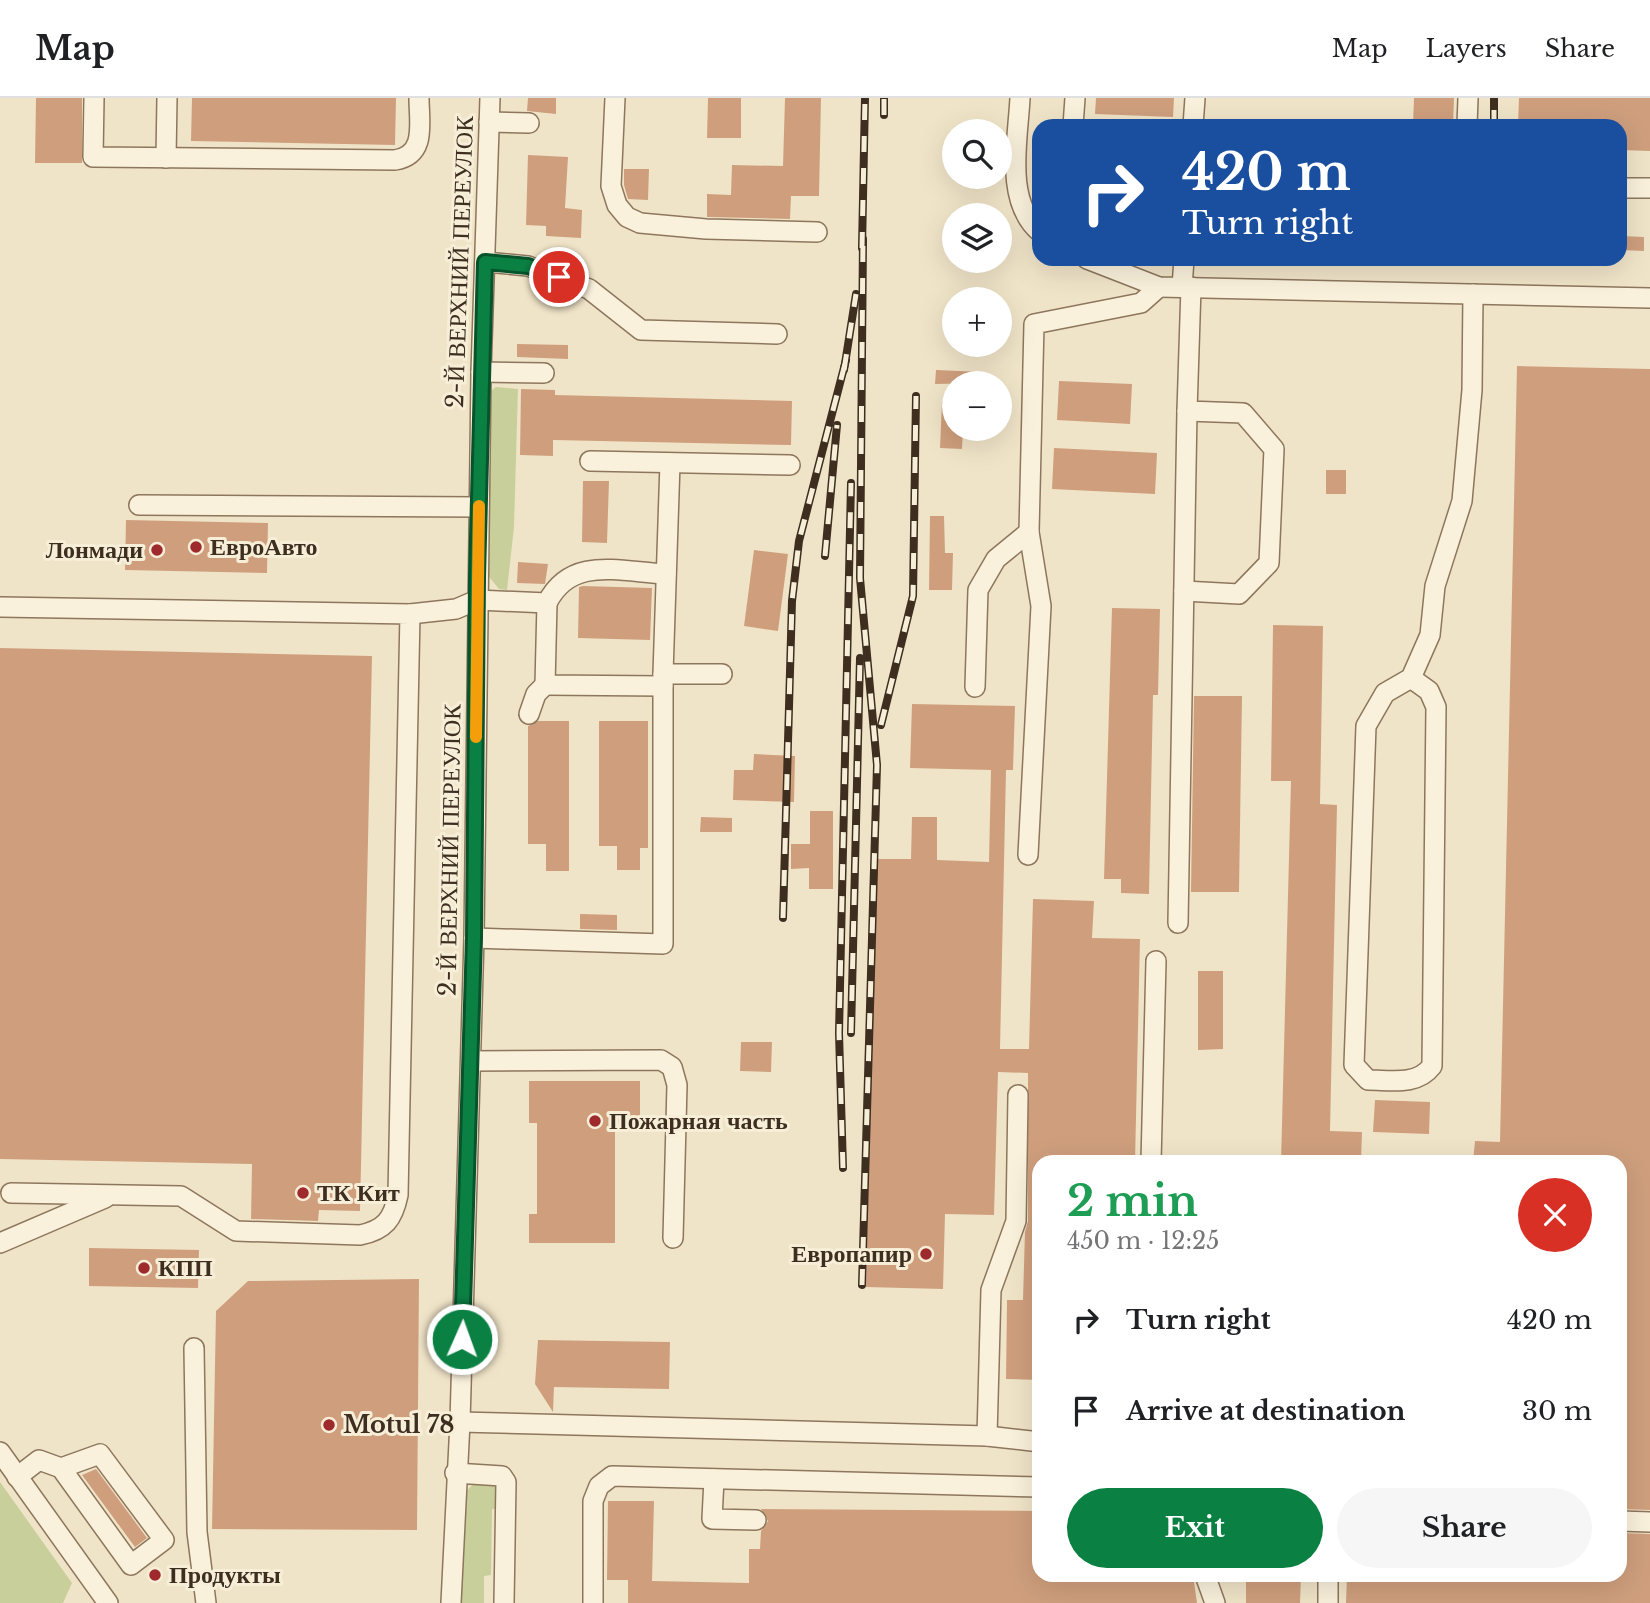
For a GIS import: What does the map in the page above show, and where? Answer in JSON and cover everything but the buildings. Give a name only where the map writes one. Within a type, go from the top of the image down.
[{"type":"street","points":[[94,98],[93,157],[405,159],[419,144],[419,98]]},
{"type":"street","points":[[166,158],[167,98]]},
{"type":"street","name":"2-Й ВЕРХНИЙ ПЕРЕУЛОК","points":[[451,1603],[455,1473],[460,1422],[471,1061],[481,372],[490,98]]},
{"type":"street","points":[[615,98],[611,186],[617,205],[627,217],[640,223],[706,229],[817,232]]},
{"type":"street","points":[[1020,98],[1019,202],[1032,226]]},
{"type":"street","points":[[1074,119],[1075,98]]},
{"type":"street","points":[[1194,119],[1195,98]]},
{"type":"street","points":[[1467,119],[1468,98]]},
{"type":"street","points":[[489,122],[529,123]]},
{"type":"street","points":[[1627,188],[1650,188]]},
{"type":"street","points":[[485,262],[528,266],[589,289],[641,330],[777,334]]},
{"type":"street","points":[[1105,266],[1159,287],[1650,298]]},
{"type":"street","points":[[1178,923],[1187,411],[1185,266]]},
{"type":"street","points":[[1028,855],[1041,606],[1029,533],[1034,324],[1141,303],[1159,287]]},
{"type":"street","points":[[1411,678],[1429,691],[1436,707],[1432,1066],[1425,1076],[1411,1080],[1368,1080],[1354,1065],[1366,726],[1385,693],[1411,678],[1430,635],[1435,586],[1462,501],[1472,390],[1473,294]]},
{"type":"street","points":[[481,372],[544,373]]},
{"type":"street","points":[[1184,591],[1239,594],[1269,563],[1274,449],[1243,413],[1187,411]]},
{"type":"street","points":[[590,461],[789,465]]},
{"type":"street","points":[[474,938],[508,942],[663,944],[663,680],[670,463]]},
{"type":"street","points":[[139,505],[479,507]]},
{"type":"street","points":[[975,687],[978,590],[996,559],[1029,533]]},
{"type":"street","points":[[545,685],[547,603],[563,579],[582,571],[666,574]]},
{"type":"street","points":[[0,607],[410,614],[456,609],[477,600],[547,603]]},
{"type":"street","points":[[11,1194],[181,1196],[236,1231],[360,1235],[376,1232],[389,1223],[398,1195],[410,614]]},
{"type":"street","points":[[529,714],[536,694],[545,685],[663,680],[722,674]]},
{"type":"street","points":[[1151,1155],[1156,961]]},
{"type":"street","points":[[471,1061],[661,1060],[672,1067],[677,1085],[673,1238]]},
{"type":"street","points":[[987,1436],[991,1290],[1016,1222],[1018,1095]]},
{"type":"street","points":[[0,1243],[113,1194]]},
{"type":"street","points":[[194,1348],[197,1532],[206,1603]]},
{"type":"street","points":[[460,1422],[987,1436],[1032,1441]]},
{"type":"street","points":[[0,1451],[108,1603]]},
{"type":"street","points":[[17,1476],[39,1460],[61,1468],[131,1565],[164,1540],[100,1454],[61,1468]]},
{"type":"street","points":[[455,1473],[502,1476],[506,1482],[504,1603]]},
{"type":"street","points":[[593,1603],[593,1501],[599,1486],[611,1476],[1032,1487]]},
{"type":"street","points":[[714,1479],[712,1519],[755,1520]]},
{"type":"street","points":[[1627,1521],[1650,1522]]},
{"type":"street","points":[[1208,1582],[1215,1603]]},
{"type":"street","points":[[1328,1582],[1328,1603]]},
{"type":"green space","points":[[496,387],[518,389],[514,527],[507,590],[499,589],[486,573],[487,394]]},
{"type":"green space","points":[[476,1481],[501,1481],[501,1509],[492,1509],[491,1575],[484,1576],[484,1603],[460,1603],[461,1497]]},
{"type":"green space","points":[[0,1482],[72,1583],[63,1603],[0,1603]]},
{"type":"railway","points":[[862,248],[865,98]]},
{"type":"railway","points":[[884,98],[884,115]]},
{"type":"railway","points":[[1494,98],[1494,119]]},
{"type":"railway","points":[[862,1285],[877,765],[860,578],[863,239]]},
{"type":"railway","points":[[844,370],[856,294]]},
{"type":"railway","points":[[783,918],[792,601],[799,541],[846,360]]},
{"type":"railway","points":[[881,725],[913,596],[916,396]]},
{"type":"railway","points":[[825,556],[837,425]]},
{"type":"railway","points":[[843,1168],[839,1033],[851,483]]},
{"type":"railway","points":[[851,1033],[860,658]]},
{"type":"slow traffic","points":[[476,737],[479,506]]},
{"type":"place","name":"ЕвроАвто","points":[[196,547]]},
{"type":"place","name":"Лонмади","points":[[157,550]]},
{"type":"place","name":"Пожарная часть","points":[[595,1121]]},
{"type":"place","name":"ТК Кит","points":[[303,1193]]},
{"type":"place","name":"Европапир","points":[[926,1254]]},
{"type":"place","name":"КПП","points":[[144,1268]]},
{"type":"place","name":"Motul 78","points":[[329,1425]]},
{"type":"place","name":"Продукты","points":[[155,1575]]},
{"type":"route","points":[[462,1339],[474,938],[477,577],[485,262],[528,266],[559,277]]}]
